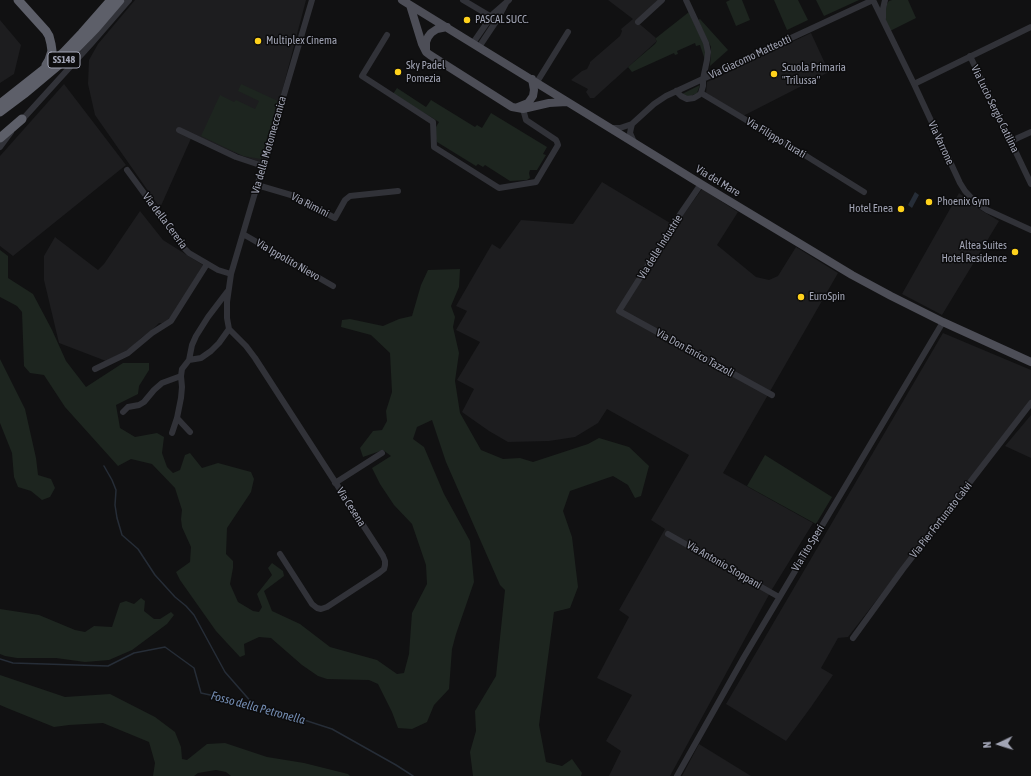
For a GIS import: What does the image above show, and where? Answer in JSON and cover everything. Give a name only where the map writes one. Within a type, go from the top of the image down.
[{"type":"highway","points":[[18,0],[46,31],[51,40],[51,55],[43,70]]},
{"type":"highway","name":"SS148","points":[[0,104],[43,70],[78,37],[112,0]]},
{"type":"highway","name":"SS148","points":[[0,112],[66,58],[91,33],[120,0]]},
{"type":"highway","points":[[0,138],[22,119]]},
{"type":"main road","name":"Via del Mare","points":[[406,2],[701,184],[852,275],[943,322],[1031,362]]},
{"type":"main road","points":[[406,2],[423,46],[430,56],[512,107],[519,109],[549,103],[569,102]]},
{"type":"main road","points":[[418,33],[421,24],[426,20],[433,18]]},
{"type":"main road","points":[[426,52],[426,42],[431,33],[437,29],[447,27]]},
{"type":"main road","points":[[519,109],[533,96],[534,81]]},
{"type":"main road","points":[[547,89],[550,96],[549,103]]},
{"type":"main road","points":[[549,103],[558,95]]},
{"type":"street","points":[[0,147],[22,119],[93,42],[129,0]]},
{"type":"street","name":"Via della Motomeccanica","points":[[229,330],[226,312],[231,274],[312,0]]},
{"type":"street","points":[[463,0],[490,16]]},
{"type":"street","points":[[638,22],[662,0]]},
{"type":"street","points":[[676,92],[689,99],[694,98],[701,93],[707,60],[707,48],[705,42],[686,0]]},
{"type":"street","name":"Via Giacomo Matteotti","points":[[632,124],[654,104],[666,96],[873,1],[880,4],[885,0]]},
{"type":"street","name":"Via Varrone","points":[[885,0],[883,12],[885,25]]},
{"type":"street","points":[[476,45],[490,16],[505,1]]},
{"type":"street","points":[[476,45],[498,18],[505,1]]},
{"type":"street","name":"Via Varrone","points":[[873,1],[965,191],[976,203],[987,210],[1031,230]]},
{"type":"street","points":[[914,84],[1031,28]]},
{"type":"street","points":[[534,81],[568,32]]},
{"type":"street","points":[[387,35],[362,76],[433,122],[434,147],[500,188],[536,182],[558,145],[556,140],[526,120],[519,109]]},
{"type":"street","name":"Via Lucio Sergio Catilina","points":[[970,56],[1031,184]]},
{"type":"street","name":"Via Filippo Turati","points":[[701,93],[804,154],[864,192]]},
{"type":"street","points":[[611,128],[623,127],[632,124]]},
{"type":"street","points":[[632,124],[630,133],[634,142]]},
{"type":"street","points":[[179,130],[236,157],[263,166]]},
{"type":"street","points":[[1011,141],[1031,132]]},
{"type":"street","name":"Via della Cereria","points":[[127,170],[185,249],[218,270],[231,274]]},
{"type":"street","name":"Via delle Industrie","points":[[619,311],[701,184]]},
{"type":"street","name":"Via Rimini","points":[[257,185],[288,194],[335,218],[345,200],[350,196],[398,191]]},
{"type":"street","name":"Via Ippolito Nievo","points":[[243,234],[333,286]]},
{"type":"street","points":[[95,369],[128,353],[152,332],[170,321],[207,264]]},
{"type":"street","name":"Via della Motomeccanica","points":[[180,376],[183,367],[189,360],[192,345],[196,336],[228,290]]},
{"type":"street","name":"Via Don Enrico Tazzoli","points":[[619,311],[772,395]]},
{"type":"street","name":"Via Tito Speri","points":[[677,776],[779,597],[943,322]]},
{"type":"street","points":[[189,360],[202,357],[211,351],[229,330]]},
{"type":"street","name":"Via Cesena","points":[[229,330],[246,346],[255,358],[386,563],[385,567],[379,574],[327,607],[320,609],[311,603],[280,554]]},
{"type":"street","points":[[123,412],[128,407],[143,404],[162,383],[180,376],[182,394],[172,433]]},
{"type":"street","name":"Via Pier Fortunato Calvi","points":[[853,638],[903,569],[1031,404]]},
{"type":"street","points":[[177,418],[190,432]]},
{"type":"street","points":[[336,483],[382,453]]},
{"type":"street","name":"Via Antonio Stoppani","points":[[668,534],[779,597]]},
{"type":"shaded area","points":[[135,0],[306,0],[262,163],[193,134],[160,208],[95,115],[88,84],[89,60],[98,44]]},
{"type":"shaded area","points":[[608,0],[659,0],[636,21],[656,38],[655,39],[657,41],[594,98],[590,98],[586,92],[588,89],[571,80],[587,69],[590,62],[620,36],[622,31],[621,29],[633,19]]},
{"type":"shaded area","points":[[730,0],[742,0],[750,20],[736,26],[726,2]]},
{"type":"shaded area","points":[[774,0],[798,0],[808,20],[787,30]]},
{"type":"shaded area","points":[[816,0],[859,0],[824,16]]},
{"type":"shaded area","points":[[892,0],[908,0],[916,18],[890,31],[884,18],[887,4]]},
{"type":"shaded area","points":[[689,12],[706,49],[704,64],[704,57],[700,45],[696,46],[695,43],[677,51],[678,54],[675,55],[674,53],[632,72],[628,67],[655,44],[657,41],[655,39],[656,38]]},
{"type":"shaded area","points":[[700,19],[728,50],[710,66],[711,47],[698,20]]},
{"type":"shaded area","points":[[0,20],[21,45],[14,74],[0,83]]},
{"type":"shaded area","name":"Scuola Primaria \"Trilussa\"","points":[[811,33],[829,72],[743,116],[706,93],[707,82]]},
{"type":"shaded area","points":[[64,84],[126,165],[13,256],[0,246],[0,156]]},
{"type":"shaded area","points":[[241,84],[278,101],[261,159],[243,156],[201,136],[220,95],[234,102],[236,100],[255,109],[259,101],[238,91]]},
{"type":"shaded area","points":[[700,85],[697,93],[691,96],[682,94]]},
{"type":"shaded area","points":[[397,88],[426,107],[431,100],[475,127],[477,125],[482,128],[491,113],[547,147],[543,154],[546,155],[537,170],[530,170],[530,178],[527,180],[510,181],[485,165],[483,167],[478,164],[476,166],[437,142],[436,127],[439,122],[393,94]]},
{"type":"shaded area","points":[[602,182],[675,226],[702,189],[738,212],[717,245],[756,277],[769,280],[778,276],[796,247],[838,273],[723,473],[813,523],[771,591],[670,776],[609,776],[621,751],[606,741],[632,695],[597,678],[629,617],[619,610],[665,529],[651,520],[689,455],[607,409],[598,423],[575,437],[549,441],[508,442],[462,412],[474,389],[457,380],[480,342],[456,330],[467,311],[456,306],[492,244],[500,249],[521,220],[573,224]]},
{"type":"shaded area","points":[[915,192],[919,195],[912,208],[908,205]]},
{"type":"shaded area","points":[[959,193],[979,209],[999,221],[942,315],[902,294]]},
{"type":"shaded area","points":[[140,211],[163,240],[203,265],[169,321],[159,323],[131,348],[106,361],[59,343],[44,280],[44,256],[55,237],[98,270],[104,264]]},
{"type":"shaded area","points":[[0,250],[8,256],[8,278],[33,294],[66,361],[86,387],[123,363],[149,363],[149,370],[139,386],[138,394],[116,405],[120,428],[135,437],[157,433],[164,437],[162,453],[167,467],[173,473],[180,470],[185,455],[190,453],[202,468],[218,463],[251,472],[254,479],[251,492],[227,528],[226,554],[233,561],[230,584],[238,602],[253,611],[259,612],[262,607],[257,594],[272,575],[268,568],[272,563],[283,571],[284,576],[264,591],[272,611],[300,624],[330,647],[377,660],[397,674],[404,673],[409,654],[412,613],[427,584],[426,565],[412,524],[394,505],[380,484],[372,468],[391,456],[383,450],[363,457],[360,448],[373,431],[382,430],[387,421],[386,411],[392,392],[390,353],[371,335],[341,327],[342,320],[350,319],[383,326],[399,319],[412,316],[421,285],[428,270],[460,269],[459,287],[451,306],[455,317],[453,327],[459,353],[455,381],[460,413],[481,450],[503,459],[520,458],[533,462],[588,444],[599,438],[629,447],[649,466],[641,496],[635,498],[628,485],[613,476],[570,491],[563,511],[572,537],[578,587],[570,608],[554,612],[539,725],[546,762],[562,766],[572,759],[582,773],[581,776],[473,776],[470,752],[476,731],[475,711],[496,676],[505,590],[500,585],[446,462],[432,420],[417,427],[413,439],[424,447],[444,494],[470,541],[474,582],[452,649],[449,689],[434,705],[427,722],[412,729],[398,728],[378,684],[369,680],[327,679],[318,676],[302,665],[271,638],[259,637],[244,644],[245,655],[240,657],[216,631],[176,572],[190,562],[191,547],[182,527],[182,510],[175,488],[152,464],[131,459],[118,466],[65,407],[44,375],[30,373],[24,366],[22,312],[17,306],[0,297]]},
{"type":"shaded area","points":[[943,333],[1031,370],[1031,401],[848,637],[838,638],[821,668],[833,675],[786,741],[726,704]]},
{"type":"shaded area","points":[[0,359],[25,409],[36,458],[38,475],[51,479],[55,488],[50,497],[42,500],[31,491],[18,487],[14,477],[12,453],[0,423]]},
{"type":"shaded area","points":[[1031,415],[1031,458],[1005,446]]},
{"type":"shaded area","points":[[765,455],[832,497],[816,524],[747,486]]},
{"type":"shaded area","points":[[141,598],[145,601],[144,611],[154,619],[160,619],[171,612],[174,615],[167,624],[132,650],[109,660],[85,662],[56,658],[17,658],[0,654],[0,609],[39,615],[75,630],[85,632],[94,626],[112,627],[120,603],[126,601],[134,604]]},
{"type":"shaded area","points":[[0,675],[65,697],[110,694],[155,717],[175,732],[181,747],[182,759],[187,760],[207,744],[225,743],[267,757],[304,763],[348,774],[350,776],[231,776],[226,772],[216,770],[198,773],[194,776],[153,776],[155,763],[149,742],[103,723],[54,727],[0,705]]},
{"type":"shaded area","points":[[699,744],[751,776],[682,776]]},
{"type":"waterway","points":[[104,466],[116,490],[115,505],[122,535],[138,549],[155,575],[194,615],[225,672],[253,704]]},
{"type":"waterway","name":"Fosso della Petronella","points":[[0,659],[13,663],[108,666],[134,653],[165,647],[194,668],[201,693],[261,706],[332,729],[413,776]]},
{"type":"place","name":"PASCAL SUCC.","points":[[467,20]]},
{"type":"place","name":"Multiplex Cinema","points":[[258,41]]},
{"type":"place","name":"Sky Padel Pomezia","points":[[398,72]]},
{"type":"place","name":"Scuola Primaria \"Trilussa\"","points":[[774,74]]},
{"type":"place","name":"Phoenix Gym","points":[[929,202]]},
{"type":"place","name":"Hotel Enea","points":[[901,209]]},
{"type":"place","name":"Altea Suites Hotel Residence","points":[[1015,252]]},
{"type":"place","name":"EuroSpin","points":[[801,297]]}]
